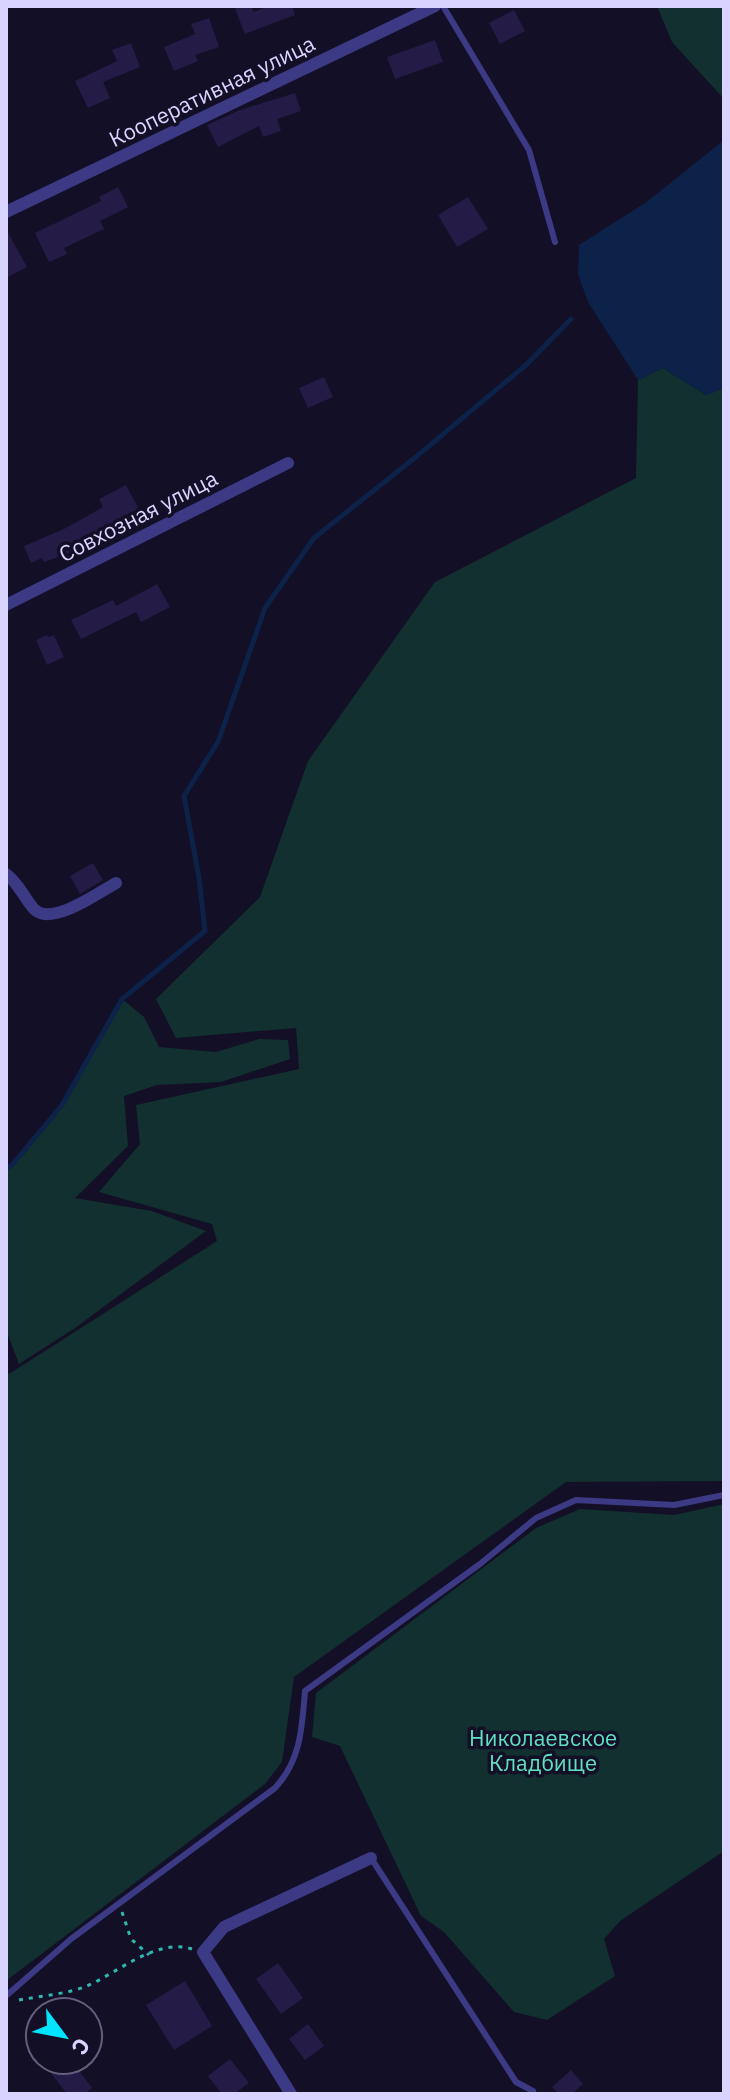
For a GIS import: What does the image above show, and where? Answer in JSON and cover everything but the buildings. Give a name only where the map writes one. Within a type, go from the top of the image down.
[{"type":"street","name":"Кооперативная улица","points":[[6,212],[435,6]]},
{"type":"street","name":"Совхозная улица","points":[[6,605],[288,463]]},
{"type":"street","points":[[6,874],[36,912],[49,916],[66,911],[116,883]]},
{"type":"street","points":[[291,2094],[203,1952],[224,1927],[371,1858]]},
{"type":"lane","points":[[443,6],[529,150],[555,242]]},
{"type":"lane","points":[[6,1996],[71,1939],[275,1788],[288,1774],[301,1734],[305,1691],[480,1564],[536,1518],[576,1500],[674,1505],[724,1495]]},
{"type":"lane","points":[[371,1858],[516,2082],[533,2091]]},
{"type":"lane","points":[[516,2082],[516,2094]]},
{"type":"path","points":[[121,1902],[122,1917],[131,1939],[149,1955]]},
{"type":"path","points":[[19,2000],[86,1986],[176,1944],[203,1952]]},
{"type":"green space","points":[[657,6],[724,6],[724,99],[672,42]]},
{"type":"green space","points":[[663,368],[706,395],[724,388],[724,1481],[566,1482],[294,1677],[282,1762],[265,1784],[6,1981],[6,1369],[9,1374],[217,1241],[212,1224],[99,1192],[140,1144],[136,1105],[299,1069],[296,1028],[176,1038],[156,999],[260,897],[308,761],[435,582],[636,478],[638,380]]},
{"type":"green space","points":[[122,999],[144,1017],[159,1047],[216,1052],[259,1039],[288,1040],[290,1059],[221,1082],[157,1085],[124,1096],[128,1146],[75,1198],[152,1211],[206,1231],[75,1328],[19,1364],[6,1330],[6,1169],[62,1105]]},
{"type":"green space","name":"Николаевское Кладбище","points":[[724,1504],[724,1851],[620,1921],[604,1939],[615,1976],[547,2020],[514,2012],[444,1932],[421,1916],[340,1746],[312,1737],[316,1693],[536,1528],[580,1509],[674,1515]]},
{"type":"water","points":[[724,140],[724,388],[706,395],[663,368],[638,380],[588,302],[578,274],[579,245],[648,201]]},
{"type":"waterway","points":[[6,1169],[62,1105],[122,999],[205,931],[184,796],[218,742],[265,608],[314,538],[526,365],[571,319]]}]
